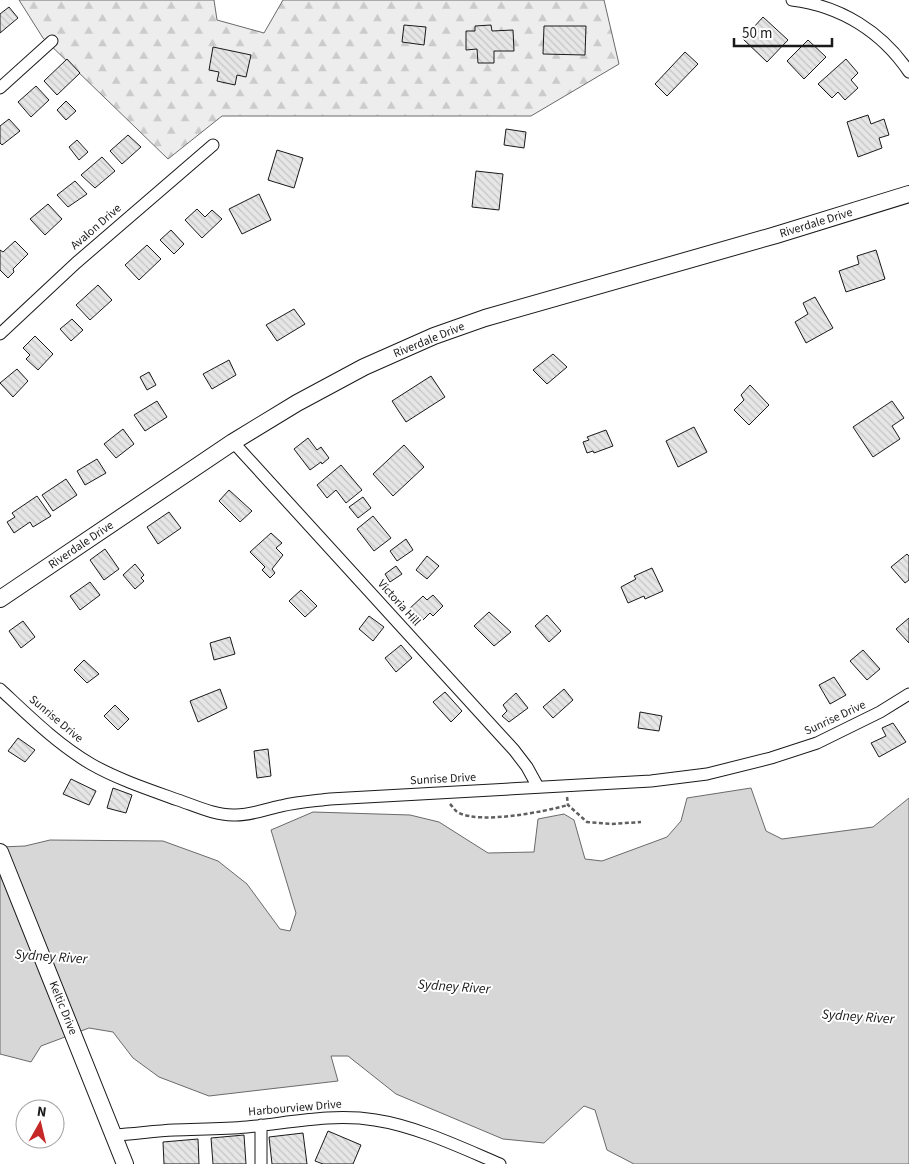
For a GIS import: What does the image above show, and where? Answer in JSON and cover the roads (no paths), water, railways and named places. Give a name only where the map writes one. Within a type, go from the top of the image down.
[{"type":"main road","name":"Riverdale Drive","points":[[0,600],[232,442],[364,367],[434,336],[478,320],[776,235],[909,194]]},
{"type":"main road","name":"Keltic Drive","points":[[0,852],[125,1164]]},
{"type":"street","points":[[792,0],[834,10],[857,21],[895,53],[909,72]]},
{"type":"street","points":[[0,88],[52,41]]},
{"type":"street","name":"Avalon Drive","points":[[0,334],[76,262],[213,145]]},
{"type":"street","name":"Victoria Hill","points":[[232,442],[514,750],[527,766],[538,787]]},
{"type":"street","name":"Sunrise Drive","points":[[0,689],[51,735],[93,765],[164,795],[216,813],[231,815],[242,815],[298,802],[651,781],[707,774],[749,764],[816,743],[880,712],[909,694]]},
{"type":"street","name":"Harbourview Drive","points":[[114,1135],[348,1117],[394,1123],[500,1164]]},
{"type":"street","points":[[261,1125],[261,1164]]},
{"type":"water","name":"Sydney River","points":[[751,788],[766,831],[782,839],[873,827],[909,798],[909,1164],[634,1164],[607,1150],[595,1110],[584,1106],[544,1143],[503,1139],[396,1094],[348,1056],[331,1056],[338,1081],[209,1096],[159,1077],[133,1058],[113,1032],[89,1028],[41,1046],[31,1062],[0,1054],[0,847],[25,846],[50,840],[163,841],[218,861],[247,884],[280,929],[290,931],[296,913],[271,830],[313,812],[410,815],[439,822],[488,853],[534,852],[538,819],[564,814],[574,820],[585,859],[602,861],[667,837],[681,821],[687,798]]}]
